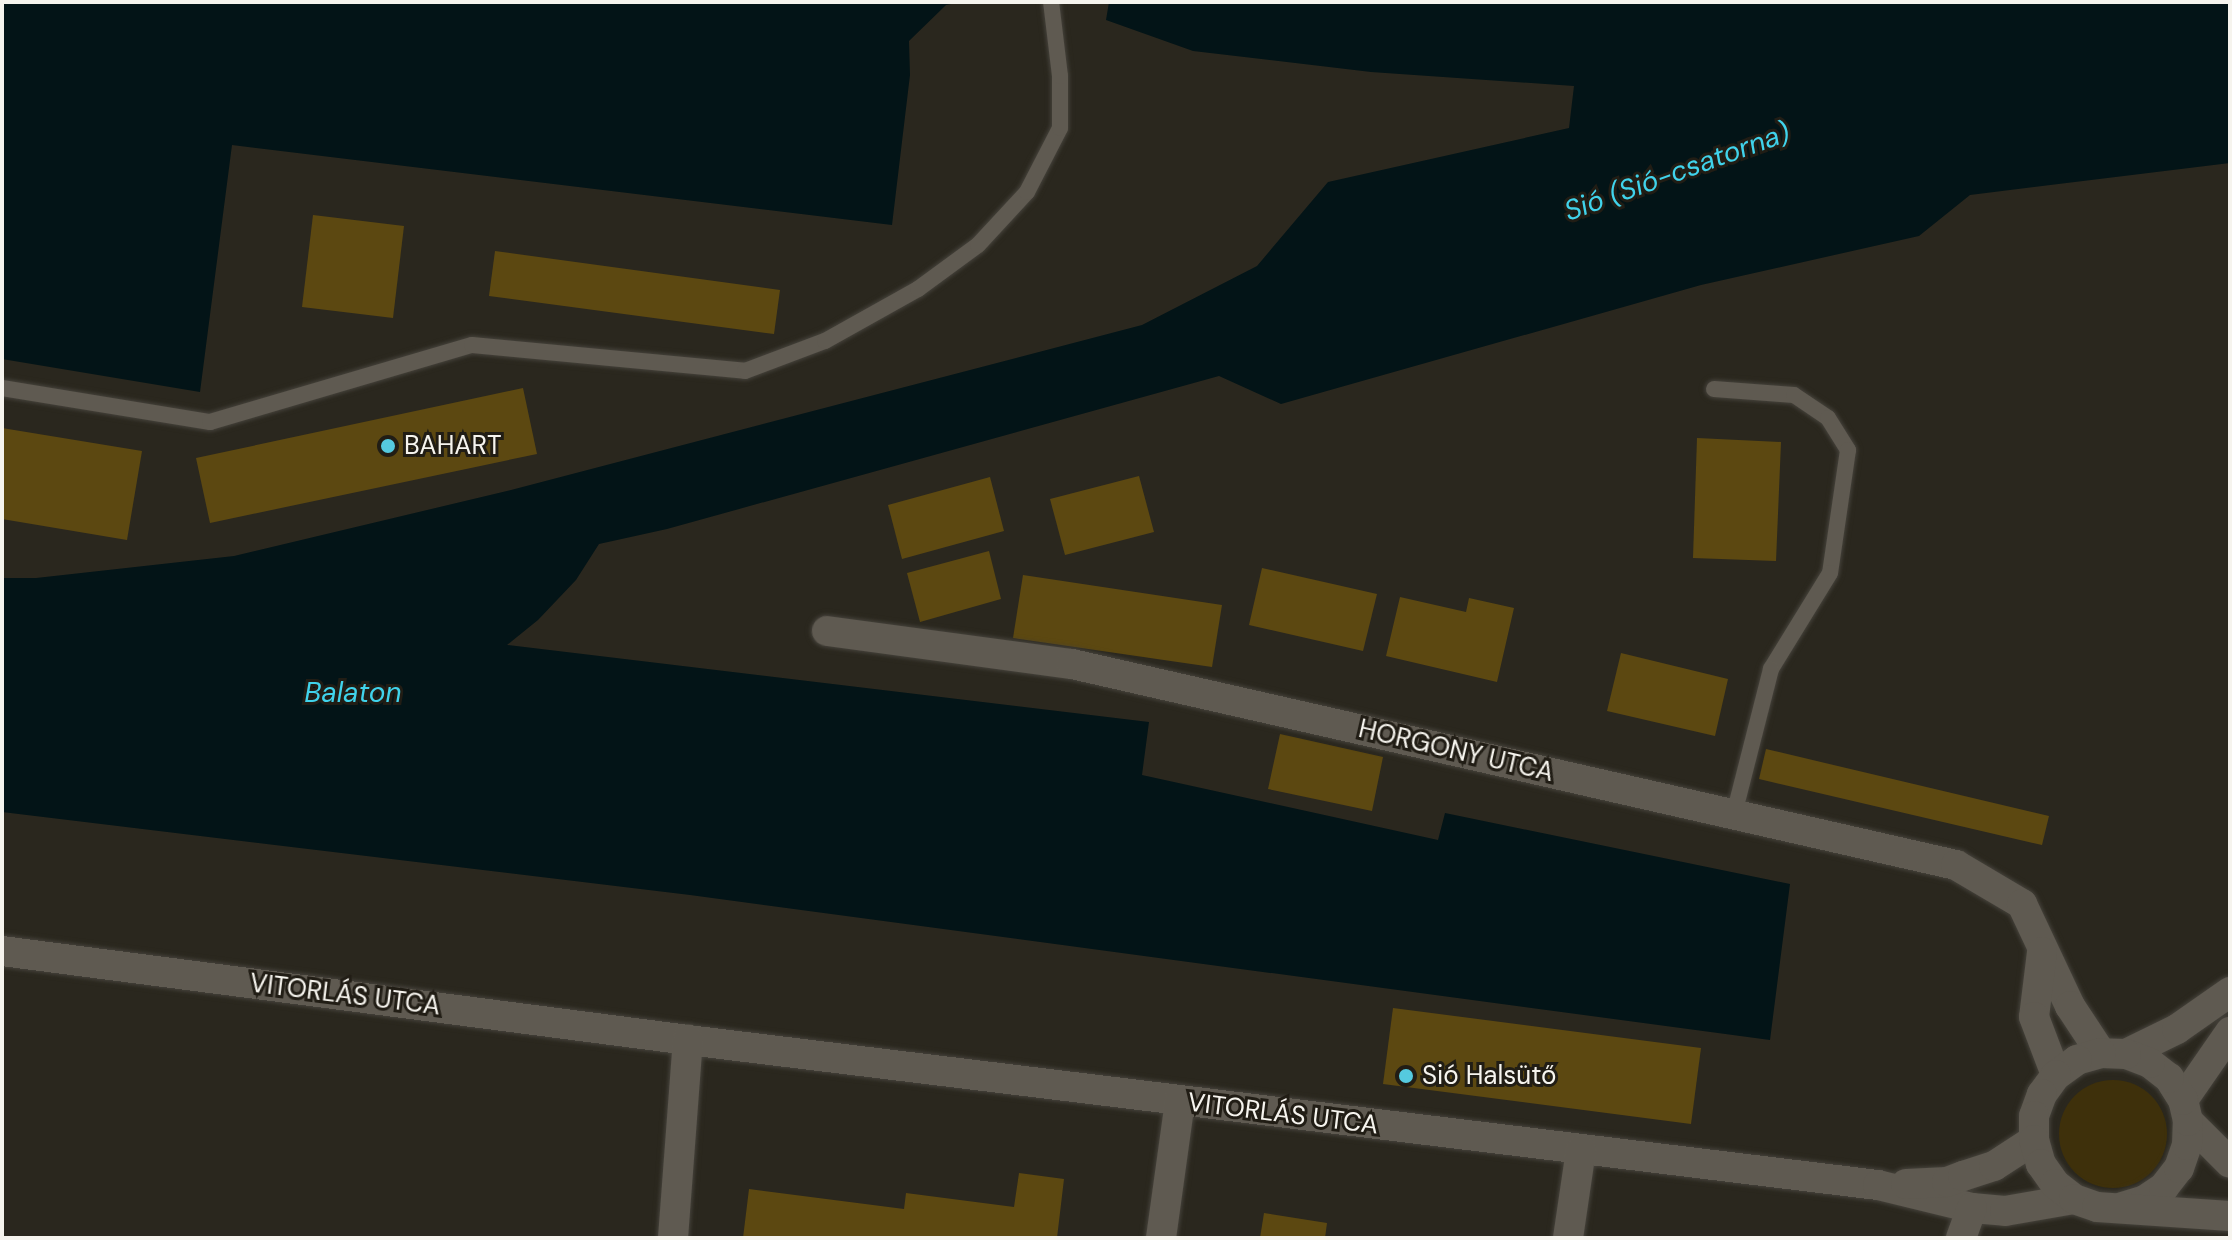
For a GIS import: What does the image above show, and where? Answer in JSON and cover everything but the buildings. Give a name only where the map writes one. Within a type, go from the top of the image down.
[{"type":"street","name":"HORGONY UTCA","points":[[827,631],[1072,664],[1956,865],[2022,904],[2070,1006],[2114,1054]]},
{"type":"street","name":"VITORLÁS UTCA","points":[[2,951],[688,1040],[1878,1185],[1972,1208],[2005,1211],[2074,1199],[2097,1207],[2230,1216]]},
{"type":"street","name":"HORGONY UTCA","points":[[2042,952],[2034,1017],[2056,1075]]},
{"type":"street","points":[[2074,1199],[2055,1184],[2041,1164],[2034,1140],[2034,1116],[2042,1094],[2056,1075],[2077,1060],[2114,1054],[2177,1029],[2230,992]]},
{"type":"street","points":[[2122,1207],[2145,1200],[2164,1187],[2179,1168],[2187,1145],[2186,1110],[2230,1032]]},
{"type":"street","points":[[673,1238],[688,1040]]},
{"type":"street","points":[[2114,1054],[2150,1063],[2169,1078],[2186,1110],[2230,1163]]},
{"type":"street","points":[[1161,1238],[1180,1101]]},
{"type":"street","name":"VITORLÁS UTCA","points":[[1878,1185],[1947,1182],[1994,1166],[2034,1140]]},
{"type":"street","points":[[1568,1238],[1581,1150]]},
{"type":"street","points":[[1961,1238],[1972,1208]]},
{"type":"street","points":[[2200,1212],[2230,1229]]},
{"type":"lane","points":[[2,388],[210,422],[472,345],[745,371],[811,346],[918,289],[978,245],[1027,192],[1060,128],[1060,76],[1051,2]]},
{"type":"lane","points":[[1714,389],[1794,395],[1828,418],[1848,450],[1830,573],[1771,669],[1734,814]]},
{"type":"shaded area","points":[[2113,1080],[2134,1084],[2151,1096],[2163,1113],[2167,1134],[2163,1155],[2151,1172],[2134,1184],[2113,1188],[2092,1184],[2075,1172],[2063,1155],[2059,1134],[2063,1113],[2075,1096],[2092,1084]]},
{"type":"water","points":[[2,2],[961,2],[946,5],[909,41],[910,75],[892,225],[232,145],[200,392],[2,359]]},
{"type":"water","points":[[1109,2],[2230,2],[2230,163],[1970,195],[1919,236],[1701,285],[1281,404],[1219,376],[667,529],[599,544],[576,580],[538,620],[507,645],[1149,722],[1142,775],[1438,840],[1445,813],[1790,884],[1770,1040],[690,895],[2,812],[2,578],[36,578],[234,556],[511,490],[1142,325],[1257,266],[1328,182],[1569,128],[1574,86],[1371,72],[1193,51],[1106,20]]},
{"type":"place","name":"BAHART","points":[[388,446]]},
{"type":"place","name":"Sió Halsütő","points":[[1406,1076]]},
{"type":"water label","name":"Sió (Sió-csatorna)","points":[[1677,172]]},
{"type":"water label","name":"Balaton","points":[[353,693]]}]
